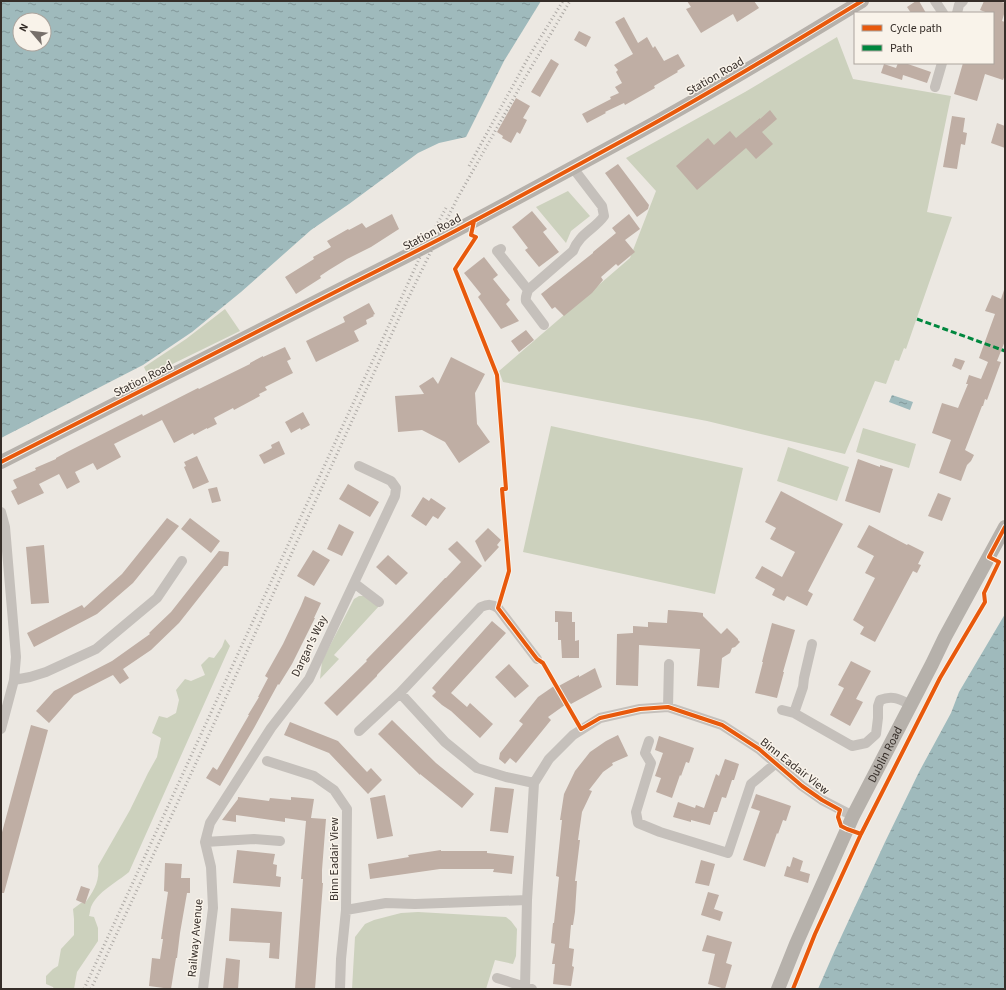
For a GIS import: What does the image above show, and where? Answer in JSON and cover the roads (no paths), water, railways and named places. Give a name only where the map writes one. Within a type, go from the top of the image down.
[{"type":"main road","name":"Station Road","points":[[1,462],[273,325],[442,238],[573,168],[706,94],[862,1]]},
{"type":"main road","name":"Dublin Road","points":[[778,989],[796,944],[853,816],[945,637],[1005,527]]},
{"type":"street","points":[[935,1],[942,12]]},
{"type":"street","points":[[957,12],[959,5],[963,1]]},
{"type":"street","points":[[936,87],[942,64]]},
{"type":"street","points":[[544,325],[526,301],[525,298],[528,290],[573,251],[580,238],[604,216],[602,206],[573,168]]},
{"type":"street","points":[[501,248],[497,251],[528,290]]},
{"type":"street","name":"Dargan's Way","points":[[205,842],[210,823],[267,734],[309,679],[395,496],[396,488],[392,481],[359,466]]},
{"type":"street","points":[[1,512],[5,527],[14,618],[16,656],[14,680],[1,729]]},
{"type":"street","points":[[14,680],[46,672],[96,649],[157,598],[182,561]]},
{"type":"street","points":[[354,583],[379,602]]},
{"type":"street","points":[[359,731],[400,693],[481,607],[487,604],[498,608],[537,659]]},
{"type":"street","points":[[794,713],[803,687],[812,644]]},
{"type":"street","points":[[668,707],[669,664]]},
{"type":"street","points":[[400,693],[444,742],[477,768],[506,777],[534,782]]},
{"type":"street","points":[[782,710],[794,713],[852,746],[866,743],[876,734],[878,706],[880,700],[886,698],[896,698],[911,705]]},
{"type":"street","name":"Binn Eadair View","points":[[496,978],[528,988],[527,900],[534,782],[549,759],[573,735],[600,718],[640,709],[668,707],[722,725],[759,749],[802,786],[822,800],[853,816]]},
{"type":"street","points":[[649,741],[645,753],[651,763],[636,812],[638,823],[660,832],[728,853],[750,784],[775,764]]},
{"type":"street","name":"Binn Eadair View","points":[[267,761],[314,776],[334,790],[347,809],[346,910],[341,959],[340,989]]},
{"type":"street","points":[[205,842],[254,839],[280,841]]},
{"type":"street","name":"Railway Avenue","points":[[203,989],[213,908],[211,867],[205,842]]},
{"type":"street","name":"Binn Eadair View","points":[[346,910],[386,903],[415,904],[527,900]]},
{"type":"water","points":[[1,1],[541,1],[504,61],[466,137],[439,143],[418,153],[311,230],[241,292],[192,332],[143,365],[1,438]]},
{"type":"water","points":[[892,395],[913,402],[910,410],[889,402]]},
{"type":"water","points":[[1005,614],[1005,989],[818,989],[885,842],[919,772],[951,713],[959,692]]},
{"type":"railway","points":[[469,166],[528,58],[563,1]]},
{"type":"railway","points":[[91,989],[404,307],[457,199],[570,1]]},
{"type":"railway","points":[[84,989],[425,246],[446,208]]}]
